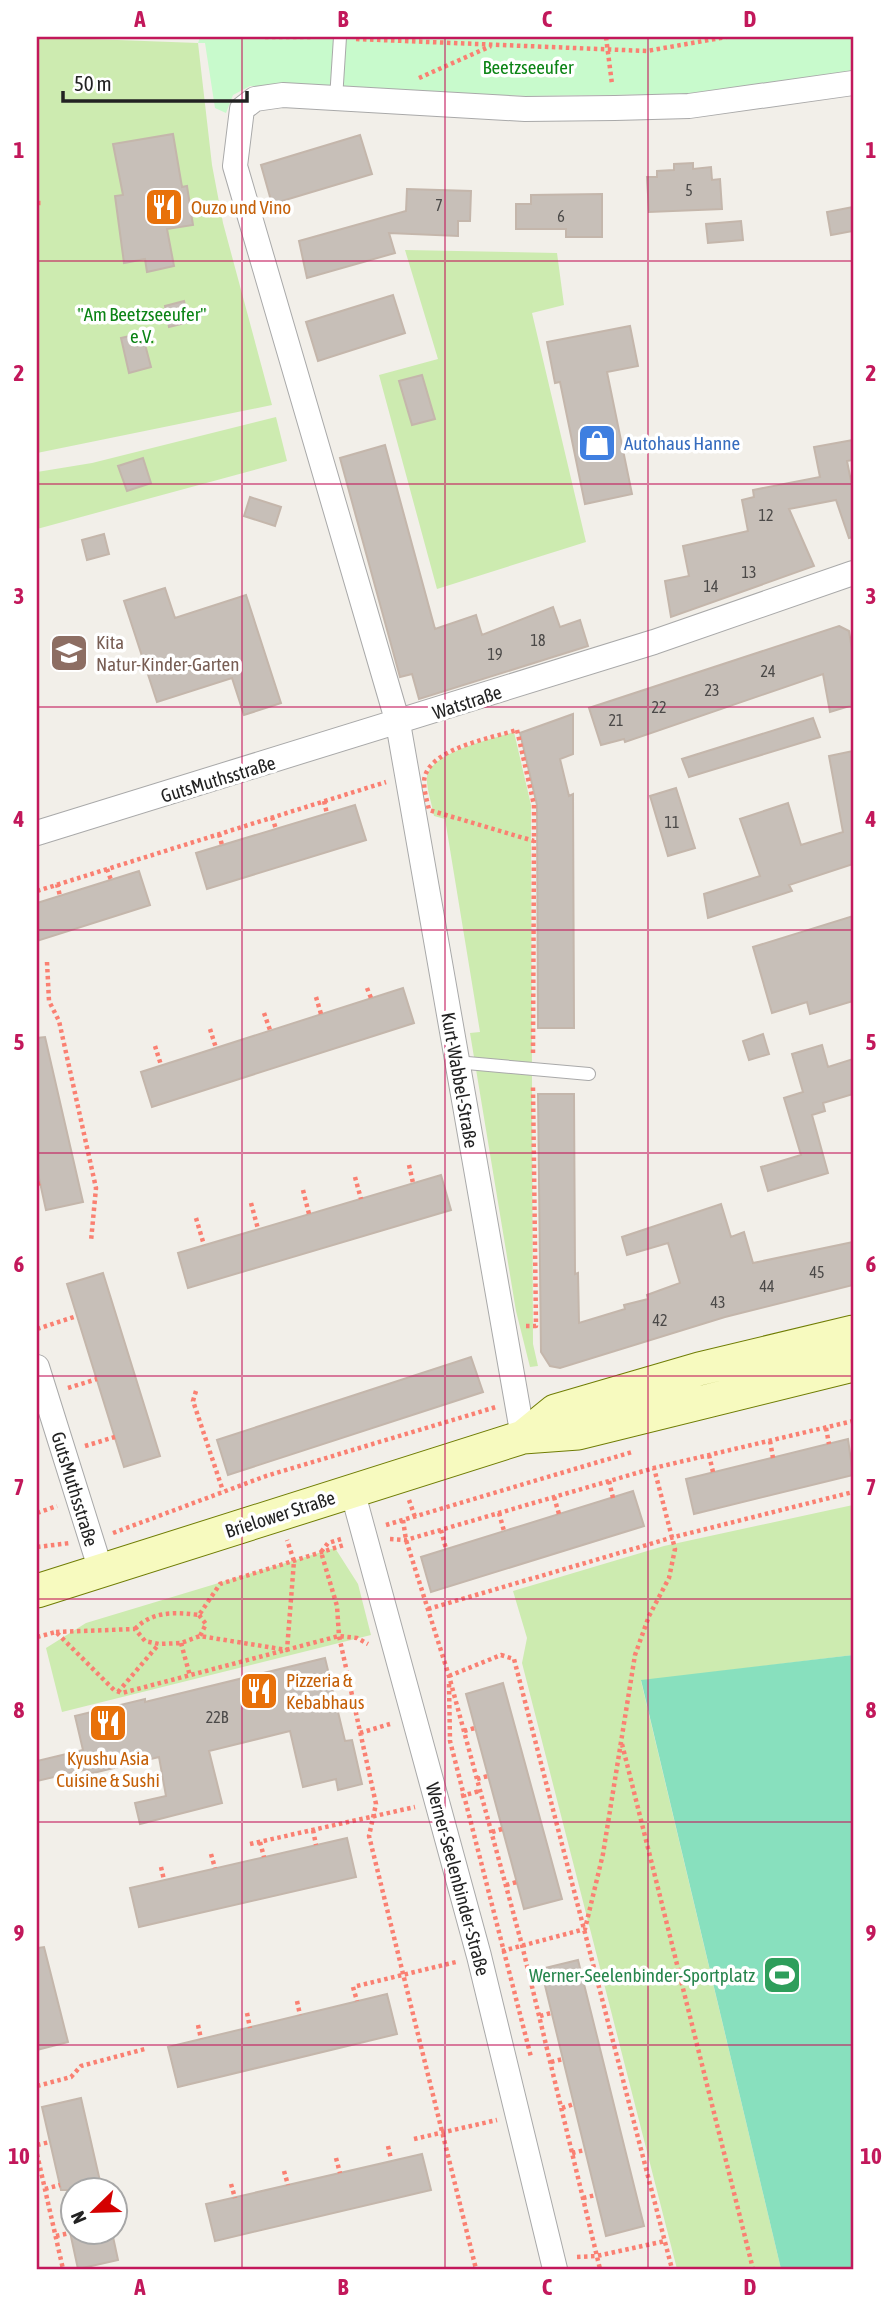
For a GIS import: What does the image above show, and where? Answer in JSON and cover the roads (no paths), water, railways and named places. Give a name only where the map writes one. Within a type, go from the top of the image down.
[{"type":"main road","name":"Brielower Straße","points":[[523,1437],[555,1411],[699,1370],[853,1332]]},
{"type":"main road","name":"Brielower Straße","points":[[37,1591],[96,1556],[278,1514],[523,1437],[578,1433],[853,1365]]},
{"type":"street","points":[[398,723],[234,166],[242,108],[255,99],[283,95],[525,109],[689,106],[853,83]]},
{"type":"street","name":"Watstraße","points":[[398,723],[654,642],[853,573]]},
{"type":"street","name":"Kurt-Wabbel-Straße","points":[[398,723],[416,777],[456,1062],[523,1437]]},
{"type":"street","name":"GutsMuthsstraße","points":[[37,833],[398,723]]},
{"type":"street","name":"GutsMuthsstraße","points":[[37,1367],[96,1556]]},
{"type":"street","name":"Werner-Seelenbinder-Straße","points":[[352,1490],[480,1956],[554,2264]]},
{"type":"lane","points":[[336,99],[345,38]]},
{"type":"lane","points":[[456,1062],[589,1074]]},
{"type":"place","name":"Ouzo und Vino","points":[[164,207]]},
{"type":"place","name":"Autohaus Hanne","points":[[597,443]]},
{"type":"place","name":"Kita Natur-Kinder-Garten","points":[[69,653]]},
{"type":"place","name":"Pizzeria & Kebabhaus","points":[[259,1691]]},
{"type":"place","name":"Kyushu Asia Cuisine & Sushi","points":[[108,1723]]},
{"type":"place","name":"Werner-Seelenbinder-Sportplatz","points":[[782,1975]]},
{"type":"park label","name":"Beetzseeufer","points":[[528,67]]},
{"type":"park label","name":"\"Am Beetzseeufer\" e.V.","points":[[142,325]]}]
